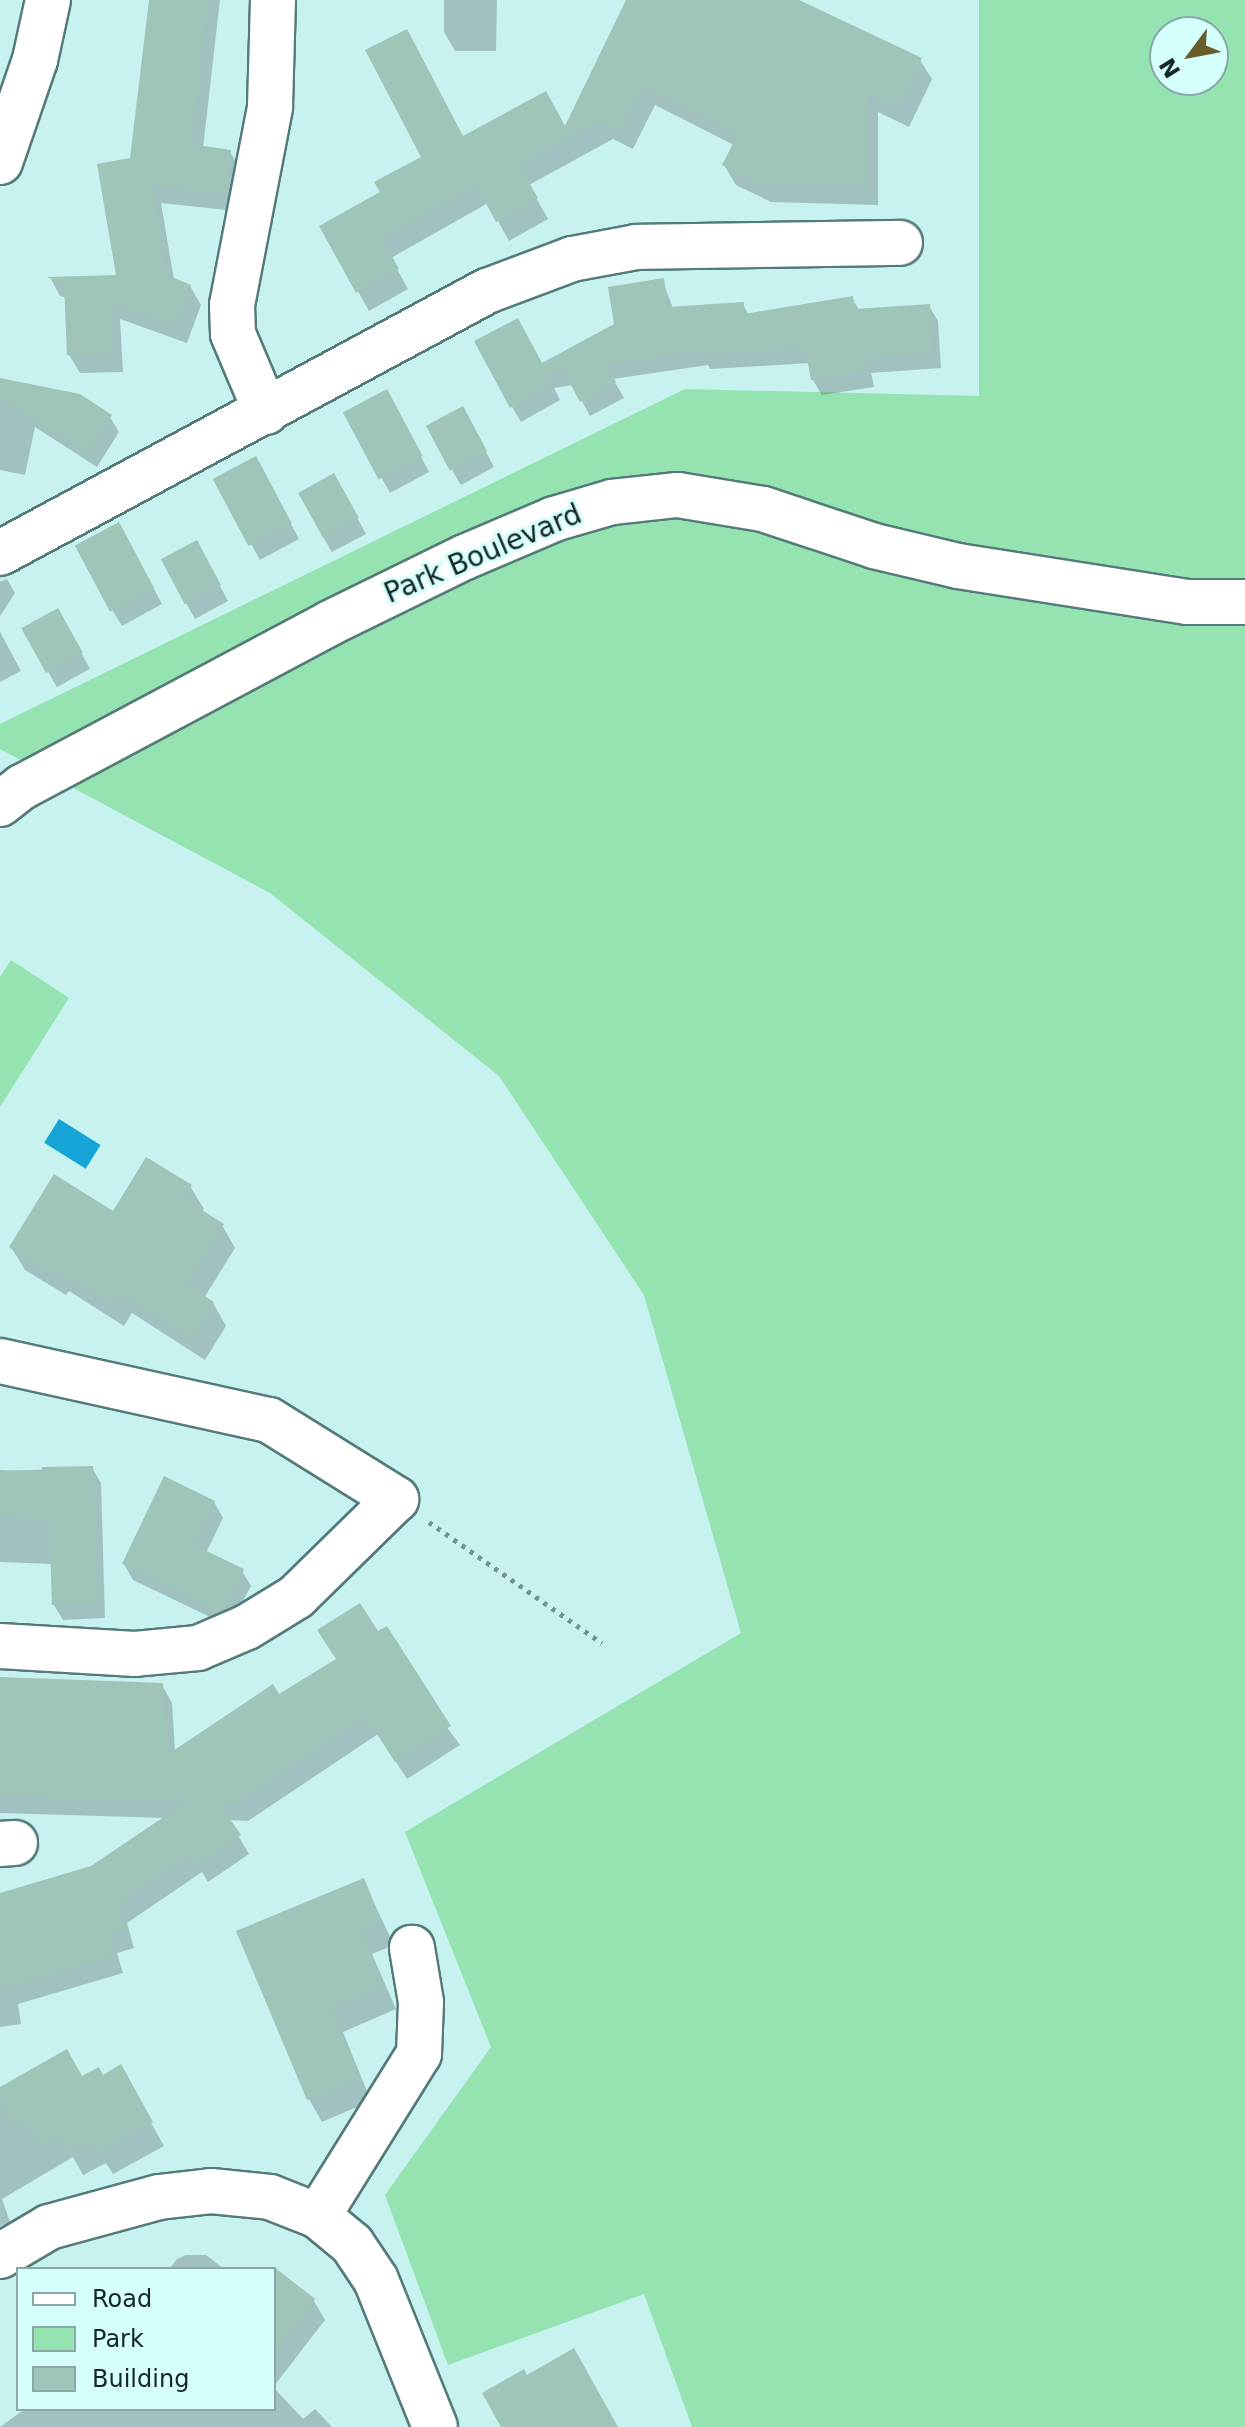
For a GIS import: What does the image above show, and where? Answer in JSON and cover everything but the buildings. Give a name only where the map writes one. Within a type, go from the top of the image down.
[{"type":"street","points":[[0,162],[35,60],[48,0]]},
{"type":"street","points":[[266,412],[233,334],[232,305],[270,107],[273,0]]},
{"type":"street","points":[[0,553],[487,291],[572,259],[636,247],[900,243]]},
{"type":"street","name":"Park Boulevard","points":[[0,804],[22,787],[330,623],[465,557],[554,519],[612,502],[678,495],[693,497],[763,509],[874,546],[958,566],[1187,602],[1245,602]]},
{"type":"street","points":[[0,1361],[269,1420],[396,1499],[296,1597],[247,1627],[198,1648],[135,1654],[0,1646]]},
{"type":"street","points":[[318,2216],[419,2054],[421,2002],[412,1948]]},
{"type":"street","points":[[0,2256],[49,2227],[159,2197],[211,2191],[270,2197],[318,2216],[352,2244],[376,2280],[435,2427]]},
{"type":"path","points":[[396,1499],[602,1643]]},
{"type":"green space","points":[[979,0],[1245,0],[1245,2427],[692,2427],[644,2294],[448,2365],[385,2195],[491,2047],[405,1832],[741,1633],[644,1295],[499,1076],[270,893],[0,749],[0,724],[685,389],[979,396]]},
{"type":"green space","points":[[11,960],[69,998],[0,1107],[0,977]]},
{"type":"water","points":[[59,1119],[101,1145],[86,1169],[44,1143]]}]
